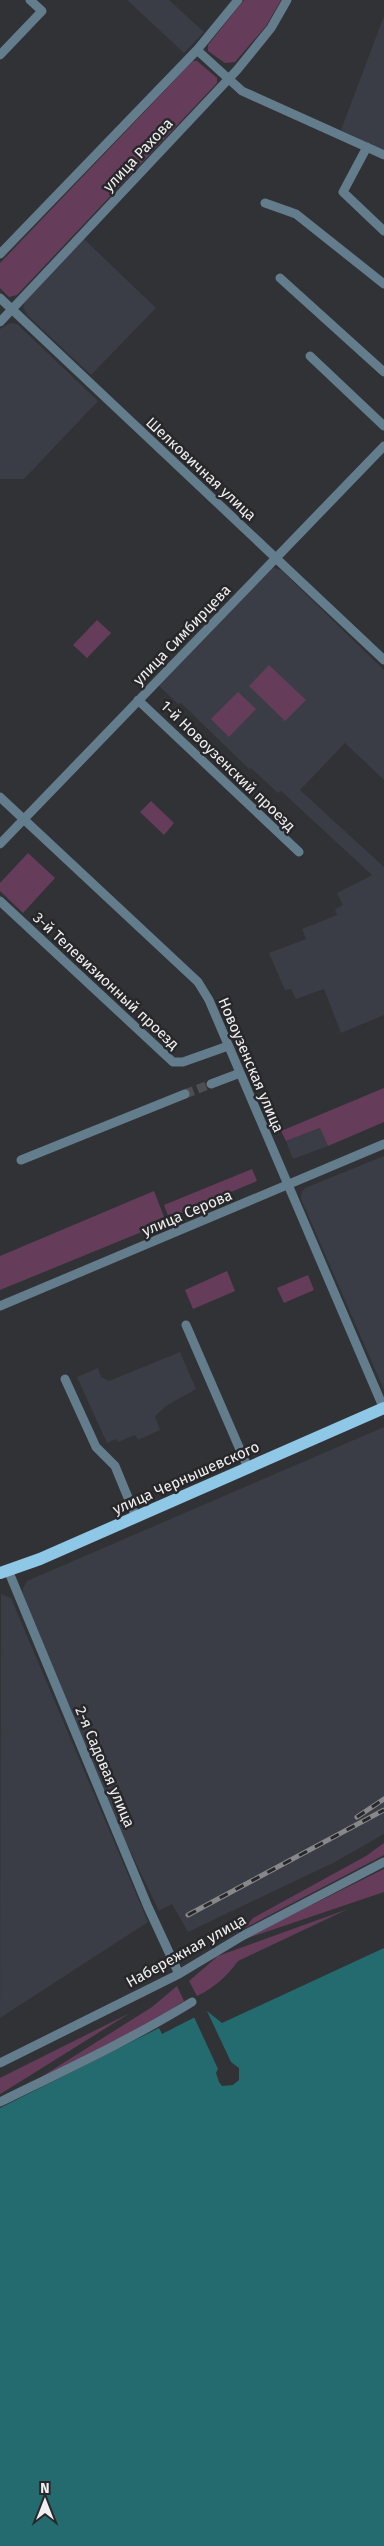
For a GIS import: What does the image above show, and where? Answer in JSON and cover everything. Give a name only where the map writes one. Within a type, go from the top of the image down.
[{"type":"main road","name":"улица Чернышевского","points":[[4,1572],[136,1518],[384,1409]]},
{"type":"street","points":[[0,55],[42,12],[30,0]]},
{"type":"street","name":"улица Рахова","points":[[0,254],[196,50],[238,0]]},
{"type":"street","name":"улица Рахова","points":[[0,322],[229,79],[271,28],[287,0]]},
{"type":"street","points":[[196,50],[242,91],[384,155]]},
{"type":"street","points":[[367,147],[343,192],[384,231]]},
{"type":"street","points":[[265,203],[296,214],[384,284]]},
{"type":"street","points":[[280,278],[384,372]]},
{"type":"street","name":"Шелковичная улица","points":[[0,298],[384,660]]},
{"type":"street","points":[[310,356],[384,426]]},
{"type":"street","name":"улица Симбирцева","points":[[0,844],[384,446]]},
{"type":"street","name":"1-й Новоузенский проезд","points":[[138,700],[299,852]]},
{"type":"street","name":"Новоузенская улица","points":[[0,797],[198,982],[209,1000],[384,1409]]},
{"type":"street","name":"3-й Телевизионный проезд","points":[[0,901],[173,1062],[183,1062],[228,1046]]},
{"type":"street","points":[[211,1084],[240,1073]]},
{"type":"street","points":[[21,1160],[185,1094]]},
{"type":"street","name":"улица Серова","points":[[0,1306],[384,1144]]},
{"type":"street","points":[[186,1325],[248,1468]]},
{"type":"street","points":[[65,1379],[96,1447],[115,1466],[136,1518]]},
{"type":"street","name":"2-я Садовая улица","points":[[4,1572],[178,1974]]},
{"type":"street","name":"Набережная улица","points":[[0,2063],[178,1974],[244,1936],[384,1862]]},
{"type":"street","points":[[0,2102],[67,2070],[159,2022],[192,2002]]},
{"type":"shaded area","points":[[127,0],[169,0],[204,32],[184,53]]},
{"type":"shaded area","points":[[244,0],[281,0],[266,26],[235,62],[225,63],[208,51],[208,45]]},
{"type":"shaded area","points":[[384,16],[384,151],[341,130]]},
{"type":"shaded area","points":[[193,61],[197,61],[217,78],[217,83],[17,295],[9,297],[0,288],[0,263]]},
{"type":"shaded area","points":[[84,239],[156,308],[91,375],[28,316],[23,307],[25,302]]},
{"type":"shaded area","points":[[10,323],[17,324],[98,401],[24,479],[0,479],[0,329]]},
{"type":"shaded area","points":[[274,568],[281,570],[384,670],[384,780],[345,743],[300,790],[384,867],[384,1015],[341,1033],[324,989],[296,999],[291,989],[285,990],[269,953],[306,939],[302,929],[337,915],[335,909],[343,905],[337,893],[372,875],[281,791],[278,793],[251,768],[249,769],[181,703],[178,704],[159,686],[268,571]]},
{"type":"shaded area","points":[[97,620],[111,633],[87,658],[73,645]]},
{"type":"shaded area","points":[[269,665],[306,700],[285,721],[249,686]]},
{"type":"shaded area","points":[[238,692],[256,709],[229,737],[211,719]]},
{"type":"shaded area","points":[[151,801],[174,823],[164,835],[140,812]]},
{"type":"shaded area","points":[[28,853],[55,878],[23,913],[0,891],[0,883]]},
{"type":"shaded area","points":[[384,1088],[384,1122],[328,1146],[320,1128],[286,1141],[281,1131]]},
{"type":"shaded area","points":[[321,1128],[328,1146],[293,1159],[286,1141]]},
{"type":"shaded area","points":[[384,1156],[384,1390],[301,1199],[305,1188]]},
{"type":"shaded area","points":[[252,1169],[257,1181],[169,1218],[164,1205]]},
{"type":"shaded area","points":[[154,1191],[166,1222],[0,1290],[0,1256]]},
{"type":"shaded area","points":[[227,1271],[235,1291],[193,1309],[185,1290]]},
{"type":"shaded area","points":[[308,1275],[314,1290],[284,1303],[277,1288]]},
{"type":"shaded area","points":[[180,1352],[196,1389],[166,1406],[155,1416],[160,1430],[138,1440],[135,1435],[118,1442],[116,1439],[107,1443],[77,1377],[98,1368],[101,1377],[109,1381]]},
{"type":"shaded area","points":[[384,1427],[384,1834],[335,1862],[188,1932],[172,1904],[159,1911],[124,1838],[23,1596],[23,1588],[27,1581]]},
{"type":"shaded area","points":[[1,1594],[11,1598],[148,1922],[0,2018]]},
{"type":"shaded area","points":[[384,1843],[384,1855],[245,1928],[253,1918],[366,1856]]},
{"type":"shaded area","points":[[384,1869],[384,1892],[239,1941]]},
{"type":"shaded area","points":[[348,1909],[238,1961],[220,1981],[209,1990],[197,1996],[189,1981],[218,1956]]},
{"type":"shaded area","points":[[177,1986],[184,2001],[157,2019],[30,2084],[152,2007]]},
{"type":"shaded area","points":[[130,2013],[2,2093],[0,2094],[0,2078]]},
{"type":"water","points":[[384,1948],[384,2546],[0,2546],[0,2108],[159,2028],[162,2034],[207,2011],[222,2023]]},
{"type":"pier","points":[[207,2011],[231,2062],[239,2068],[239,2080],[233,2085],[222,2086],[219,2082],[216,2073],[218,2069],[194,2017]]},
{"type":"tunnel","points":[[185,1094],[211,1084]]},
{"type":"railway","points":[[357,1817],[384,1799]]},
{"type":"railway","points":[[188,1915],[384,1810]]}]
